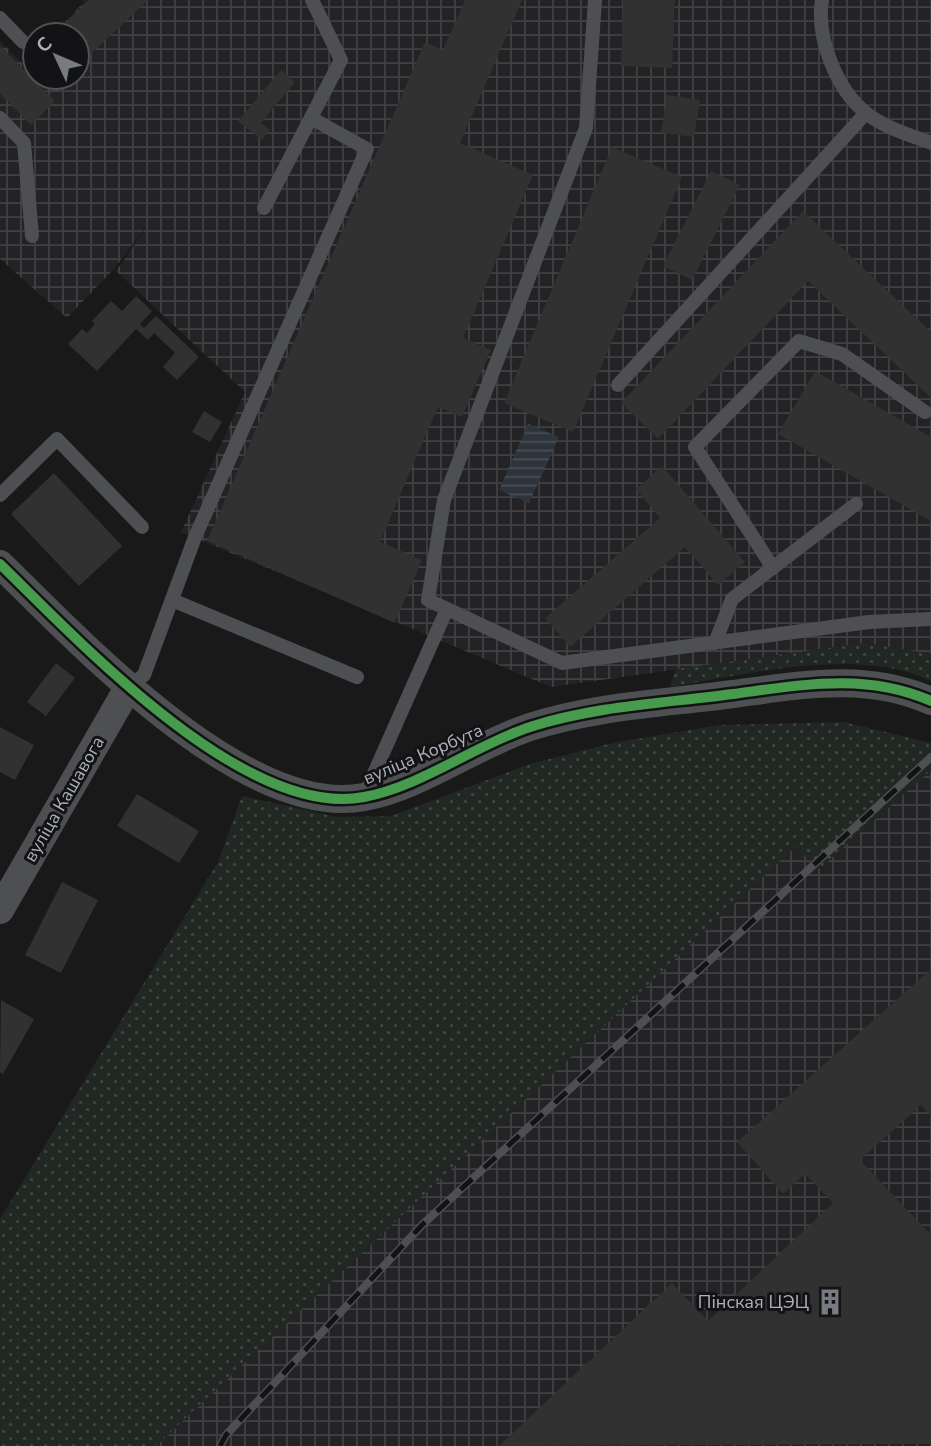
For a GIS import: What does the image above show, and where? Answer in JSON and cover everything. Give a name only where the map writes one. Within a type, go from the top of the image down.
[{"type":"street","name":"вуліца Корбута","points":[[0,564],[128,688],[198,739],[263,780],[319,797],[363,798],[416,778],[528,728],[582,714],[830,681],[879,684],[931,701]]},
{"type":"street","name":"вуліца Кашавога","points":[[0,910],[128,688]]},
{"type":"lane","points":[[264,208],[341,60],[312,0]]},
{"type":"lane","points":[[595,0],[586,128],[444,500],[428,600],[562,663],[869,622],[931,619]]},
{"type":"lane","points":[[822,0],[818,20],[835,74],[866,113],[931,143]]},
{"type":"lane","points":[[0,18],[21,40]]},
{"type":"lane","points":[[618,385],[866,113]]},
{"type":"lane","points":[[0,118],[24,143],[32,236]]},
{"type":"lane","points":[[128,688],[144,675],[195,537],[367,149],[311,118]]},
{"type":"lane","points":[[773,568],[695,447],[799,341],[842,354],[925,412]]},
{"type":"lane","points":[[0,495],[57,439],[142,527]]},
{"type":"lane","points":[[715,643],[732,599],[856,503]]},
{"type":"lane","points":[[172,600],[357,677]]},
{"type":"lane","points":[[363,798],[447,609]]},
{"type":"shaded area","points":[[83,0],[931,0],[931,654],[865,643],[551,687],[181,532],[245,392],[116,271],[148,225],[113,270],[67,318],[0,259],[0,41],[21,62],[21,91],[91,91],[91,21],[66,21]]},
{"type":"shaded area","points":[[528,424],[559,437],[529,503],[499,490]]},
{"type":"shaded area","points":[[865,643],[931,654],[931,681],[902,671],[871,665],[837,664],[767,670],[670,687],[676,669]]},
{"type":"shaded area","points":[[844,722],[931,743],[931,770],[819,869],[795,847],[156,1446],[0,1446],[0,1219],[218,862],[242,796],[337,817],[391,816],[530,764],[612,743],[720,725]]},
{"type":"shaded area","name":"Пінская ЦЭЦ","points":[[931,770],[931,1446],[156,1446],[795,846],[819,869]]},
{"type":"building","points":[[89,0],[148,0],[91,54],[91,21],[67,21]]},
{"type":"building","points":[[465,0],[522,0],[460,143],[533,175],[463,338],[491,350],[462,417],[438,407],[380,542],[422,560],[395,623],[207,541],[425,42],[443,50]]},
{"type":"building","points":[[623,0],[675,0],[672,68],[621,66]]},
{"type":"building","points":[[0,46],[21,67],[21,91],[45,91],[55,101],[31,125],[0,94]]},
{"type":"building","points":[[281,70],[295,82],[261,123],[270,130],[262,140],[238,121]]},
{"type":"building","points":[[667,95],[700,100],[694,137],[661,133]]},
{"type":"building","points":[[612,147],[682,177],[573,432],[504,403]]},
{"type":"building","points":[[711,171],[740,185],[692,280],[663,266]]},
{"type":"building","points":[[803,211],[931,332],[931,398],[808,281],[658,439],[621,403]]},
{"type":"building","points":[[136,296],[152,311],[140,324],[144,328],[156,316],[199,357],[177,380],[163,367],[175,353],[154,333],[148,340],[136,329],[97,371],[68,344],[82,329],[87,333],[95,324],[92,321],[111,301],[122,311]]},
{"type":"building","points":[[815,371],[931,437],[931,521],[778,434]]},
{"type":"building","points":[[204,411],[222,422],[210,442],[192,432]]},
{"type":"building","points":[[662,466],[745,562],[718,585],[685,547],[570,647],[545,618],[660,518],[636,489]]},
{"type":"building","points":[[54,473],[122,546],[79,586],[11,514]]},
{"type":"building","points":[[56,663],[75,678],[46,716],[27,702]]},
{"type":"building","points":[[0,727],[34,745],[15,780],[0,772]]},
{"type":"building","points":[[137,794],[199,831],[179,863],[117,826]]},
{"type":"building","points":[[62,882],[98,900],[61,973],[25,955]]},
{"type":"building","name":"Пінская ЦЭЦ","points":[[931,969],[931,1116],[921,1105],[860,1160],[931,1235],[931,1444],[499,1446],[672,1283],[708,1321],[833,1203],[805,1174],[783,1194],[737,1142]]},
{"type":"building","points":[[1,1000],[34,1019],[3,1074],[0,1072]]},
{"type":"railway","points":[[220,1446],[226,1435],[422,1225],[931,757]]},
{"type":"cycle path","points":[[0,564],[73,636],[167,718],[217,753],[268,781],[317,797],[364,797],[385,792],[530,727],[605,710],[833,683],[882,686],[931,701]]},
{"type":"place","name":"Пінская ЦЭЦ","points":[[830,1302]]}]
